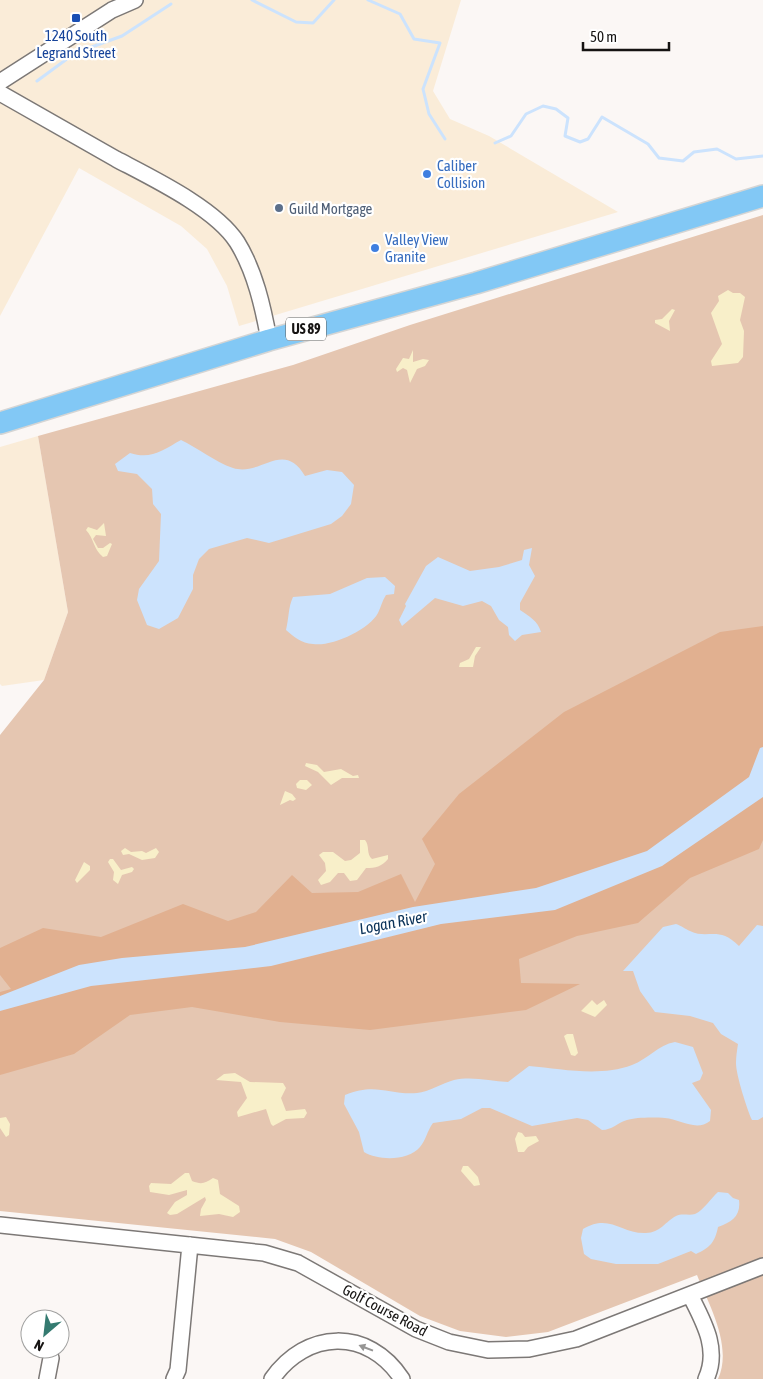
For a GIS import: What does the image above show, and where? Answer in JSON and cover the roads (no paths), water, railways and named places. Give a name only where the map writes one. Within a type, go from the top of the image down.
[{"type":"highway","name":"US 89","points":[[0,424],[269,340],[476,283],[763,196]]},
{"type":"street","points":[[0,82],[112,10],[135,0]]},
{"type":"street","points":[[0,93],[162,184],[212,216],[237,241],[252,271],[269,340]]},
{"type":"street","name":"Golf Course Road","points":[[0,1225],[264,1253],[298,1263],[416,1329],[449,1342],[488,1350],[529,1349],[576,1339],[763,1266]]},
{"type":"street","points":[[174,1379],[178,1370],[190,1245]]},
{"type":"street","points":[[690,1295],[707,1331],[712,1352],[706,1379]]},
{"type":"street","points":[[272,1379],[283,1363],[303,1349],[326,1341],[351,1342],[374,1351],[393,1366],[402,1379]]},
{"type":"street","points":[[47,1379],[51,1359]]},
{"type":"water","points":[[181,440],[233,468],[253,468],[271,462],[288,460],[297,465],[305,476],[327,470],[342,472],[354,485],[351,504],[342,516],[331,524],[269,543],[247,538],[209,549],[199,559],[193,575],[193,589],[178,618],[159,629],[147,625],[137,600],[139,589],[159,561],[161,514],[153,504],[152,489],[137,474],[118,471],[115,464],[130,453],[151,455]]},
{"type":"water","points":[[532,548],[529,565],[535,576],[520,603],[520,610],[535,622],[541,632],[522,635],[515,641],[509,635],[508,627],[499,620],[491,606],[482,601],[463,606],[435,598],[402,626],[399,620],[406,606],[405,604],[426,566],[438,557],[470,571],[499,567],[522,560],[524,550]]},
{"type":"water","points":[[385,577],[395,586],[394,594],[386,595],[378,613],[373,619],[349,636],[329,643],[309,643],[301,641],[286,630],[293,597],[330,594],[367,578]]},
{"type":"water","name":"Logan River","points":[[763,747],[763,797],[662,866],[555,910],[441,924],[271,966],[91,986],[0,1011],[0,996],[79,965],[122,958],[245,947],[413,907],[536,888],[647,851],[749,777],[760,748]]},
{"type":"water","points":[[676,924],[697,933],[725,936],[739,946],[757,925],[763,926],[763,1117],[758,1120],[752,1120],[736,1068],[738,1044],[721,1034],[713,1023],[690,1016],[655,1012],[640,991],[633,971],[623,971],[663,927]]},
{"type":"water","points":[[675,1042],[693,1047],[703,1073],[700,1080],[692,1083],[711,1110],[710,1121],[705,1124],[694,1125],[671,1119],[651,1117],[627,1120],[609,1129],[602,1130],[588,1120],[577,1118],[532,1126],[490,1108],[482,1108],[461,1119],[433,1123],[422,1144],[415,1152],[401,1157],[385,1158],[364,1152],[359,1132],[344,1104],[345,1095],[365,1089],[417,1093],[449,1081],[461,1079],[508,1082],[529,1066],[581,1071],[620,1069],[638,1062],[663,1046]]},
{"type":"water","points":[[718,1192],[728,1193],[733,1198],[739,1200],[739,1210],[734,1218],[718,1227],[713,1241],[708,1247],[696,1254],[691,1251],[658,1264],[616,1264],[591,1259],[584,1254],[581,1238],[583,1229],[592,1225],[608,1223],[629,1231],[646,1233],[655,1231],[676,1216],[695,1214]]},
{"type":"waterway","points":[[252,0],[296,22],[313,23],[334,0]]},
{"type":"waterway","points":[[368,0],[400,14],[414,39],[440,43],[423,89],[429,114],[445,139]]},
{"type":"waterway","points":[[37,81],[75,53],[122,36],[171,4]]},
{"type":"waterway","points":[[495,143],[511,136],[526,114],[543,106],[556,109],[568,118],[565,136],[580,142],[588,139],[602,117],[648,144],[659,158],[683,161],[694,152],[717,149],[736,159],[763,156]]},
{"type":"place","name":"1240 South Legrand Street","points":[[76,18]]},
{"type":"place","name":"Caliber Collision","points":[[427,174]]},
{"type":"place","name":"Guild Mortgage","points":[[279,208]]},
{"type":"place","name":"Valley View Granite","points":[[375,248]]}]
